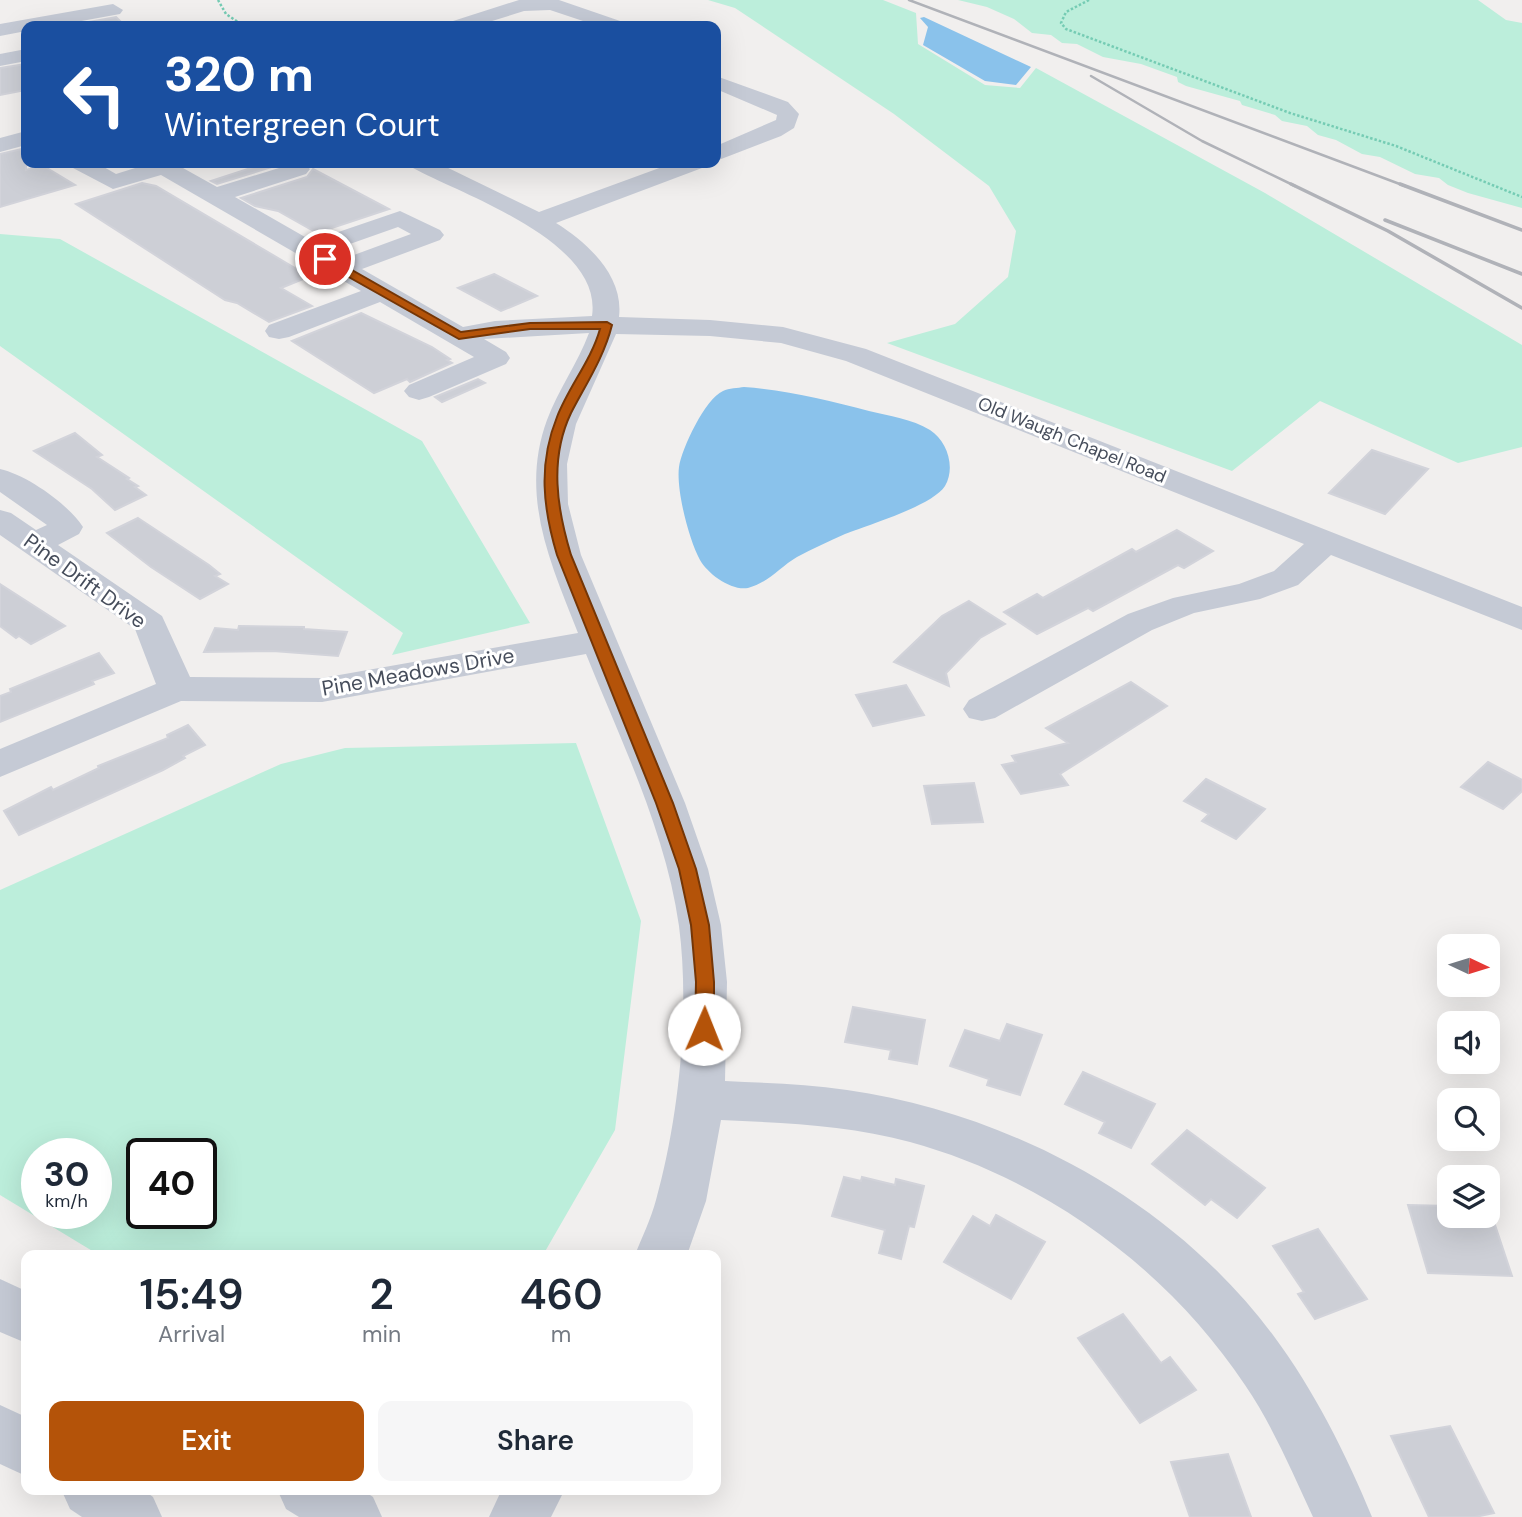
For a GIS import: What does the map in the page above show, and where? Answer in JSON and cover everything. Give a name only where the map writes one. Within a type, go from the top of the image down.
[{"type":"street","points":[[0,11],[64,0]]},
{"type":"street","points":[[472,21],[522,5],[552,4],[601,21]]},
{"type":"street","points":[[64,21],[113,10]]},
{"type":"street","points":[[0,30],[21,30]]},
{"type":"street","points":[[0,60],[21,56]]},
{"type":"street","points":[[721,84],[780,107],[788,114],[786,123],[773,131],[721,152]]},
{"type":"street","points":[[721,105],[751,94]]},
{"type":"street","points":[[0,145],[21,130]]},
{"type":"street","points":[[89,168],[113,182],[205,168]]},
{"type":"street","points":[[215,196],[296,168]]},
{"type":"street","points":[[431,168],[535,222],[569,243],[589,263],[604,291],[608,307],[602,344],[563,417],[553,454],[550,484],[552,516],[564,555],[665,803],[687,869],[700,925],[705,982],[702,1099],[681,1201],[663,1250]]},
{"type":"street","points":[[535,222],[681,168]]},
{"type":"street","points":[[176,171],[496,358],[419,391]]},
{"type":"street","points":[[310,250],[400,218],[431,235],[341,268]]},
{"type":"street","points":[[278,331],[382,292]]},
{"type":"street","name":"Old Waugh Chapel Road","points":[[459,336],[530,326],[607,325],[745,330],[820,343],[1522,620]]},
{"type":"street","points":[[0,478],[53,512],[67,527],[34,544]]},
{"type":"street","name":"Pine Drift Drive","points":[[0,520],[150,624],[176,689]]},
{"type":"street","points":[[982,709],[1140,622],[1185,606],[1248,592],[1286,578],[1327,541]]},
{"type":"street","name":"Pine Meadows Drive","points":[[0,764],[176,689],[322,690],[598,641]]},
{"type":"street","points":[[702,1099],[849,1110],[914,1123],[977,1142],[1038,1169],[1097,1204],[1152,1244],[1203,1293],[1252,1350],[1297,1423],[1343,1517]]},
{"type":"street","points":[[0,1303],[21,1316]]},
{"type":"street","points":[[0,1432],[21,1445]]},
{"type":"street","points":[[99,1495],[133,1517]]},
{"type":"street","points":[[316,1495],[353,1517]]},
{"type":"street","points":[[518,1517],[532,1495]]},
{"type":"path","points":[[218,0],[226,14],[236,21]]},
{"type":"path","points":[[1089,0],[1066,12],[1061,23],[1066,29],[1290,113],[1396,146],[1522,197]]},
{"type":"green space","points":[[708,0],[883,0],[916,13],[918,44],[985,85],[1020,88],[1036,68],[1265,193],[1522,345],[1522,447],[1458,463],[1320,401],[1232,471],[887,343],[955,324],[1008,277],[1016,231],[989,186],[894,114],[735,8]]},
{"type":"green space","points":[[958,0],[1478,0],[1506,20],[1522,23],[1522,208],[1468,193],[1439,178],[1415,174],[1380,157],[1362,154],[1336,140],[1318,135],[1307,126],[1282,121],[1275,115],[1242,105],[1240,101],[1186,86],[1178,82],[1177,77],[1141,64],[1103,57],[1077,44],[1062,43],[1051,35],[1032,33],[1014,19],[987,7]]},
{"type":"green space","points":[[0,234],[60,239],[422,441],[530,623],[392,655],[403,633],[0,346]]},
{"type":"green space","points":[[576,743],[641,921],[615,1130],[546,1250],[91,1250],[56,1229],[112,1229],[112,1138],[21,1138],[21,1208],[0,1195],[0,890],[281,764],[345,748]]},
{"type":"water","points":[[924,17],[1031,67],[1016,85],[985,81],[923,45],[928,27],[920,18]]},
{"type":"water","points":[[744,387],[823,399],[923,426],[936,435],[948,455],[950,471],[945,486],[914,508],[845,534],[797,557],[755,586],[741,588],[727,584],[708,571],[696,551],[681,501],[679,467],[689,437],[709,404],[723,391]]},
{"type":"building","points":[[116,17],[120,21],[94,21]]},
{"type":"building","points":[[21,65],[21,91],[0,95],[0,68]]},
{"type":"building","points":[[21,149],[21,168],[47,168],[75,185],[0,207],[0,154]]},
{"type":"building","points":[[251,168],[269,168],[217,184],[211,181]]},
{"type":"building","points":[[313,169],[389,209],[317,233],[278,211],[255,206],[241,198],[307,177]]},
{"type":"building","points":[[142,183],[156,186],[306,275],[300,278],[303,279],[281,288],[312,306],[269,322],[237,303],[225,300],[76,204]]},
{"type":"building","points":[[494,274],[537,296],[501,311],[458,288]]},
{"type":"building","points":[[361,313],[432,347],[452,363],[410,382],[407,379],[374,393],[292,341]]},
{"type":"building","points":[[478,379],[485,383],[442,402],[435,397]]},
{"type":"building","points":[[75,433],[102,455],[97,457],[129,478],[127,479],[146,495],[115,510],[92,489],[34,451]]},
{"type":"building","points":[[1372,450],[1428,469],[1385,514],[1329,493]]},
{"type":"building","points":[[138,518],[209,565],[220,574],[215,576],[228,584],[200,599],[151,567],[107,533]]},
{"type":"building","points":[[1177,530],[1213,551],[1184,568],[1178,565],[1093,611],[1088,608],[1037,634],[1004,612],[1037,594],[1043,598],[1132,549],[1136,552]]},
{"type":"building","points":[[0,584],[65,626],[31,644],[19,636],[16,638],[0,626]]},
{"type":"building","points":[[969,601],[1005,624],[980,638],[946,673],[949,686],[894,662],[942,616]]},
{"type":"building","points":[[239,626],[304,627],[347,632],[338,656],[273,651],[204,652],[215,628],[238,630]]},
{"type":"building","points":[[99,653],[114,673],[92,681],[94,684],[0,722],[0,696],[11,692],[10,689]]},
{"type":"building","points":[[1131,682],[1167,706],[1060,774],[1068,785],[1021,794],[1002,765],[1016,762],[1012,756],[1068,743],[1046,728]]},
{"type":"building","points":[[906,685],[924,715],[873,726],[856,695]]},
{"type":"building","points":[[188,725],[205,745],[163,770],[19,835],[4,811],[51,787],[53,790],[99,768],[98,766],[168,738],[167,735]]},
{"type":"building","points":[[1488,762],[1522,780],[1522,791],[1503,809],[1461,787]]},
{"type":"building","points":[[1206,779],[1265,809],[1236,839],[1202,821],[1209,814],[1184,801]]},
{"type":"building","points":[[974,783],[983,822],[932,824],[924,786]]},
{"type":"building","points":[[853,1007],[925,1020],[917,1064],[889,1059],[891,1050],[845,1042]]},
{"type":"building","points":[[1007,1024],[1042,1035],[1020,1095],[987,1085],[989,1079],[950,1066],[965,1030],[1000,1041]]},
{"type":"building","points":[[1083,1072],[1155,1104],[1131,1148],[1099,1133],[1105,1122],[1065,1104]]},
{"type":"building","points":[[1187,1130],[1265,1188],[1237,1218],[1211,1199],[1205,1205],[1152,1164]]},
{"type":"building","points":[[844,1177],[861,1181],[862,1177],[895,1185],[896,1179],[924,1186],[914,1227],[909,1226],[901,1259],[879,1253],[885,1230],[832,1216]]},
{"type":"building","points":[[1408,1205],[1437,1206],[1437,1228],[1496,1228],[1512,1276],[1428,1273]]},
{"type":"building","points":[[996,1215],[1045,1242],[1011,1299],[944,1262],[973,1216],[990,1226]]},
{"type":"building","points":[[1318,1229],[1367,1299],[1315,1319],[1298,1294],[1304,1292],[1273,1246]]},
{"type":"building","points":[[1123,1314],[1161,1363],[1170,1357],[1196,1390],[1140,1423],[1078,1338]]},
{"type":"building","points":[[1450,1426],[1494,1513],[1475,1517],[1429,1517],[1391,1436]]},
{"type":"building","points":[[1228,1454],[1251,1517],[1190,1517],[1171,1462]]},
{"type":"railway","points":[[909,0],[1405,186]]},
{"type":"railway","points":[[1091,76],[1202,141],[1295,186]]},
{"type":"railway","points":[[1291,184],[1388,231],[1522,308]]},
{"type":"railway","points":[[1400,184],[1522,230]]},
{"type":"railway","points":[[1385,220],[1522,274]]},
{"type":"route","points":[[325,259],[459,336],[530,326],[607,325],[602,344],[563,417],[553,454],[550,484],[552,516],[564,555],[665,803],[687,869],[700,925],[705,982],[704,1029]]}]
